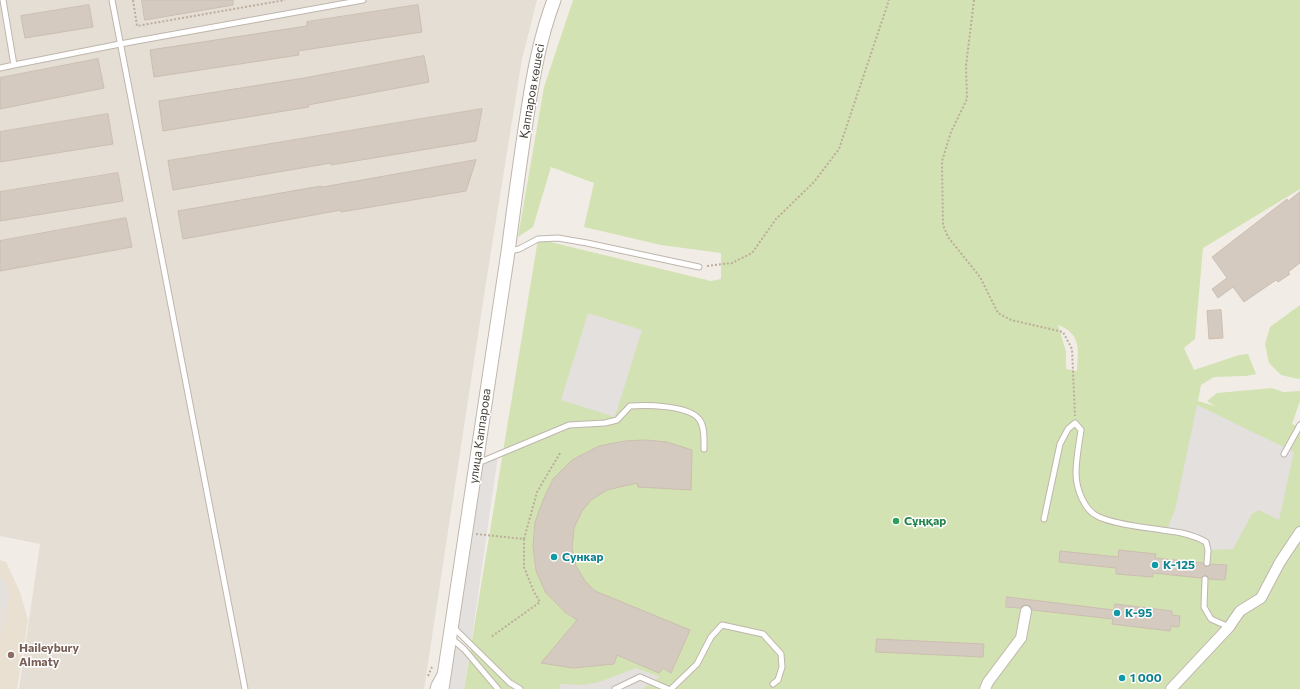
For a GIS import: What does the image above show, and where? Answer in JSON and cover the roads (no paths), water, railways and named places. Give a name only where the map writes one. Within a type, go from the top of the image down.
[{"type":"street","name":"Қаппаров көшесі","points":[[516,183],[535,66],[545,22],[554,0]]},
{"type":"street","name":"улица Каппарова","points":[[442,689],[508,252],[516,183]]},
{"type":"street","points":[[1171,689],[1229,627],[1240,611],[1261,598],[1280,562],[1300,532]]},
{"type":"street","points":[[985,689],[988,682],[1021,638],[1026,611]]},
{"type":"lane","points":[[3,0],[14,65]]},
{"type":"lane","points":[[112,0],[245,689]]},
{"type":"lane","points":[[0,68],[120,44],[364,0]]},
{"type":"lane","points":[[508,252],[519,249],[538,239],[558,238],[699,267]]},
{"type":"lane","points":[[476,464],[569,425],[605,423],[617,420],[630,406],[680,409],[699,418],[702,424],[704,449]]},
{"type":"lane","points":[[1044,519],[1060,444],[1068,429],[1075,423],[1081,430],[1076,474],[1079,494],[1087,506],[1098,517],[1128,525],[1184,533],[1197,537],[1206,542],[1208,550],[1206,563]]},
{"type":"lane","points":[[1284,454],[1300,424]]},
{"type":"lane","points":[[1205,579],[1204,607],[1211,619],[1229,627]]},
{"type":"lane","points":[[615,689],[640,677],[670,689],[697,664],[711,637],[722,625],[763,634],[781,654],[782,667],[778,680],[773,684]]},
{"type":"lane","points":[[451,632],[498,689]]},
{"type":"lane","points":[[451,632],[510,683],[520,689]]},
{"type":"lane","points":[[433,689],[446,664]]},
{"type":"place","name":"Сұңқар","points":[[896,521]]},
{"type":"place","name":"Сункар","points":[[554,557]]},
{"type":"place","name":"K-125","points":[[1155,565]]},
{"type":"place","name":"K-95","points":[[1117,613]]},
{"type":"place","name":"Haileybury Almaty","points":[[11,655]]},
{"type":"place","name":"1 000","points":[[1122,678]]}]
